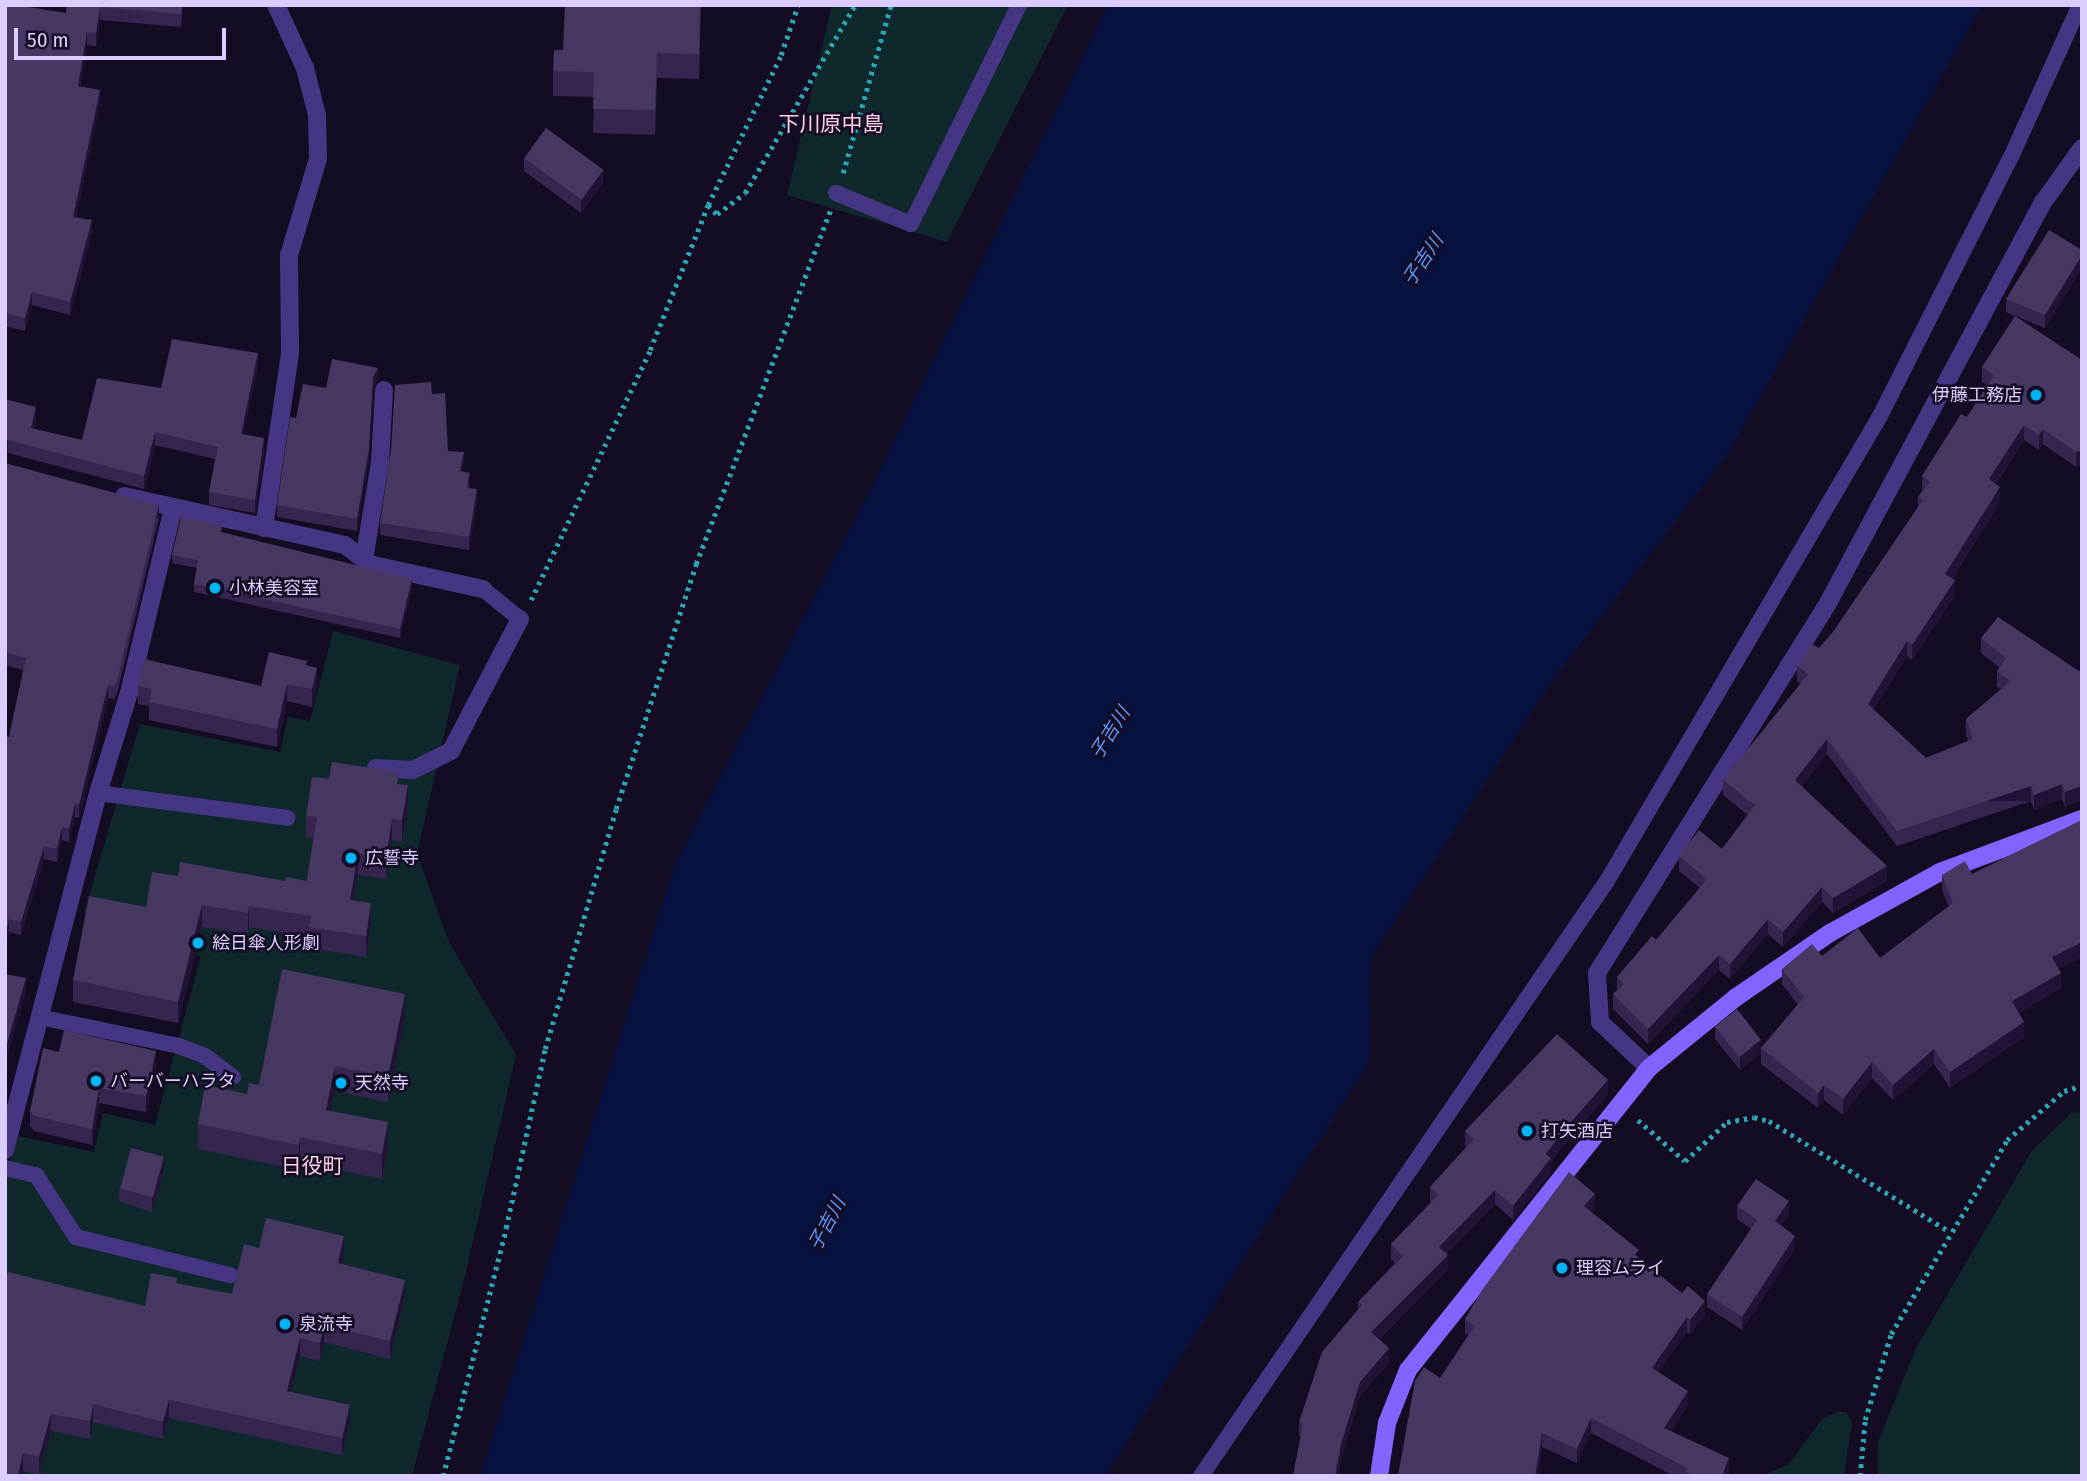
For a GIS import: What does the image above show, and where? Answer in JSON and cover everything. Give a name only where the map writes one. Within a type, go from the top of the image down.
[{"type":"street","points":[[264,528],[289,353],[289,255],[318,159],[317,115],[305,68],[275,5]]},
{"type":"street","points":[[1649,1068],[1600,1022],[1597,973],[1828,603],[1887,501],[2044,201],[2082,148]]},
{"type":"street","points":[[364,560],[380,462],[384,390]]},
{"type":"street","points":[[108,492],[173,509],[345,545],[364,560],[482,589]]},
{"type":"street","points":[[5,1150],[98,793],[128,693],[173,509]]},
{"type":"street","points":[[376,768],[413,770],[451,751],[520,619]]},
{"type":"street","points":[[1379,1476],[1387,1423],[1408,1370],[1649,1068],[1735,998],[1830,933],[1941,872],[2082,819]]},
{"type":"lane","points":[[836,193],[911,224],[1019,5]]},
{"type":"lane","points":[[1201,1476],[1607,881],[1880,416],[2011,157],[2080,5]]},
{"type":"lane","points":[[482,589],[520,619]]},
{"type":"lane","points":[[98,793],[287,818]]},
{"type":"lane","points":[[39,1017],[179,1046],[205,1055],[233,1077]]},
{"type":"lane","points":[[5,1168],[36,1175],[76,1237],[230,1275]]},
{"type":"path","points":[[520,619],[650,350],[708,205],[781,55],[798,5]]},
{"type":"path","points":[[708,205],[717,214],[746,192],[855,5]]},
{"type":"path","points":[[443,1476],[506,1228],[545,1049],[615,809],[696,564],[836,193],[891,5]]},
{"type":"path","points":[[1860,1476],[1865,1420],[1891,1334],[2007,1140],[2064,1091],[2082,1086]]},
{"type":"path","points":[[1645,1112],[1637,1122],[1685,1161],[1727,1122],[1754,1117],[1769,1121],[1950,1232]]},
{"type":"green space","points":[[832,5],[1068,5],[947,242],[787,195]]},
{"type":"green space","points":[[333,631],[460,665],[417,854],[449,942],[516,1055],[464,1280],[412,1476],[5,1476],[5,1178],[18,1136],[94,1152],[103,1113],[155,1125],[201,956],[151,938],[152,926],[84,913],[140,724],[280,752],[288,717],[310,721]]},
{"type":"green space","points":[[2082,1112],[2082,1476],[1878,1476],[1878,1442],[1916,1348],[2031,1152],[2071,1113]]},
{"type":"green space","points":[[1837,1412],[1846,1412],[1852,1422],[1844,1476],[1761,1476],[1788,1465],[1821,1420]]},
{"type":"water","name":"子吉川","points":[[1108,5],[1982,5],[1729,452],[1554,678],[1371,957],[1369,1062],[1105,1476],[480,1476],[675,864],[867,496]]},
{"type":"building","points":[[5,5],[66,13],[67,5],[182,5],[181,14],[100,7],[96,33],[87,32],[78,86],[100,90],[73,217],[92,220],[70,302],[32,292],[25,318],[5,313]]},
{"type":"building","points":[[565,5],[700,5],[699,54],[657,53],[655,110],[593,109],[594,72],[553,71],[554,50],[563,50]]},
{"type":"building","points":[[546,128],[603,170],[582,200],[524,158]]},
{"type":"building","points":[[2049,230],[2082,250],[2082,255],[2045,315],[2006,299]]},
{"type":"building","points":[[2015,316],[2082,360],[2082,450],[2076,452],[2043,429],[2039,435],[2024,425],[1989,479],[2000,487],[1945,574],[1955,580],[1912,645],[1907,641],[1868,704],[1926,758],[1973,739],[1966,719],[2011,681],[1997,672],[2006,658],[1981,638],[1998,617],[2082,673],[2082,786],[2065,792],[2062,784],[2034,795],[2031,786],[1897,831],[1827,739],[1795,780],[1887,866],[1833,898],[1822,887],[1783,932],[1768,919],[1730,964],[1719,955],[1648,1029],[1613,994],[1624,984],[1617,977],[1652,936],[1656,940],[1707,879],[1679,856],[1699,830],[1722,849],[1755,805],[1723,780],[1808,674],[1797,666],[1812,644],[1819,648],[1833,632],[1923,500],[1918,497],[1930,482],[1922,476],[1961,414],[1967,417],[1994,375],[1982,367]]},
{"type":"building","points":[[172,339],[258,353],[241,434],[264,438],[255,500],[209,492],[218,447],[155,432],[144,476],[5,441],[5,399],[36,407],[31,428],[82,440],[97,378],[161,388]]},
{"type":"building","points":[[332,359],[378,368],[373,377],[369,449],[357,519],[277,505],[290,417],[296,418],[303,384],[326,388]]},
{"type":"building","points":[[431,382],[432,394],[445,393],[448,451],[464,452],[460,471],[470,473],[467,488],[477,489],[469,537],[380,523],[391,450],[395,385]]},
{"type":"building","points":[[5,463],[159,505],[118,677],[115,686],[108,685],[79,805],[75,804],[69,829],[62,827],[57,849],[44,846],[21,922],[9,919],[5,937],[5,736],[9,737],[26,658],[5,652]]},
{"type":"building","points":[[181,517],[222,525],[221,532],[412,579],[400,629],[194,584],[198,560],[172,555]]},
{"type":"building","points":[[269,652],[307,661],[306,665],[317,668],[312,689],[287,684],[277,729],[149,702],[152,689],[138,686],[144,659],[261,686]]},
{"type":"building","points":[[332,762],[399,772],[397,784],[408,785],[402,820],[392,819],[386,858],[358,853],[350,900],[371,903],[366,936],[309,927],[311,916],[249,906],[248,913],[202,905],[178,1002],[73,980],[89,896],[146,907],[152,872],[178,876],[180,862],[285,881],[286,877],[307,881],[317,817],[306,816],[312,777],[329,779]]},
{"type":"building","points":[[2082,820],[2082,942],[2052,957],[2061,973],[2012,1001],[2024,1022],[1950,1072],[1934,1049],[1893,1085],[1872,1062],[1843,1099],[1824,1085],[1818,1093],[1761,1048],[1804,997],[1782,969],[1812,944],[1822,956],[1858,928],[1880,958],[1953,903],[1942,875],[1965,861],[1972,874]]},
{"type":"building","name":"天然寺","points":[[282,969],[405,994],[388,1077],[335,1066],[326,1110],[388,1122],[382,1154],[300,1137],[299,1145],[198,1124],[205,1085],[247,1094],[249,1083],[259,1085]]},
{"type":"building","points":[[5,974],[26,978],[5,1051]]},
{"type":"building","points":[[1737,1009],[1761,1040],[1739,1057],[1715,1026]]},
{"type":"building","points":[[64,1030],[156,1051],[146,1096],[99,1088],[92,1129],[34,1116],[30,1111],[43,1048],[59,1052]]},
{"type":"building","points":[[1557,1034],[1608,1080],[1563,1131],[1546,1154],[1551,1158],[1513,1206],[1495,1190],[1439,1247],[1448,1255],[1371,1332],[1389,1348],[1360,1382],[1341,1444],[1335,1476],[1293,1476],[1303,1423],[1299,1422],[1322,1352],[1362,1305],[1358,1302],[1403,1256],[1391,1244],[1438,1195],[1430,1187],[1474,1139],[1465,1131]]},
{"type":"building","points":[[131,1148],[164,1157],[153,1197],[120,1189]]},
{"type":"building","points":[[1569,1172],[1595,1194],[1584,1206],[1639,1250],[1635,1255],[1682,1293],[1688,1286],[1705,1301],[1690,1320],[1687,1317],[1652,1368],[1688,1391],[1664,1428],[1729,1458],[1722,1476],[1696,1476],[1685,1471],[1687,1468],[1591,1418],[1577,1449],[1542,1433],[1535,1476],[1398,1476],[1415,1381],[1424,1367],[1440,1378],[1475,1326],[1465,1319],[1482,1290]]},
{"type":"building","points":[[1756,1179],[1789,1201],[1775,1221],[1795,1236],[1742,1317],[1707,1294],[1757,1220],[1737,1206]]},
{"type":"building","points":[[266,1218],[344,1236],[338,1263],[405,1280],[390,1341],[324,1325],[320,1343],[300,1338],[287,1391],[350,1405],[342,1438],[169,1400],[163,1422],[93,1404],[90,1421],[51,1414],[39,1457],[23,1453],[18,1476],[5,1476],[5,1282],[8,1272],[145,1306],[151,1273],[177,1278],[176,1283],[232,1294],[244,1244],[259,1248]]},
{"type":"place","name":"伊藤工務店","points":[[2036,395]]},
{"type":"place","name":"小林美容室","points":[[215,588]]},
{"type":"place","name":"広誓寺","points":[[351,858]]},
{"type":"place","name":"絵日傘人形劇","points":[[198,943]]},
{"type":"place","name":"バーバーハラタ","points":[[96,1081]]},
{"type":"place","name":"天然寺","points":[[341,1083]]},
{"type":"place","name":"打矢酒店","points":[[1527,1131]]},
{"type":"place","name":"理容ムライ","points":[[1562,1268]]},
{"type":"place","name":"泉流寺","points":[[285,1324]]},
{"type":"district","name":"下川原中島","points":[[831,124]]},
{"type":"district","name":"日役町","points":[[312,1166]]}]
